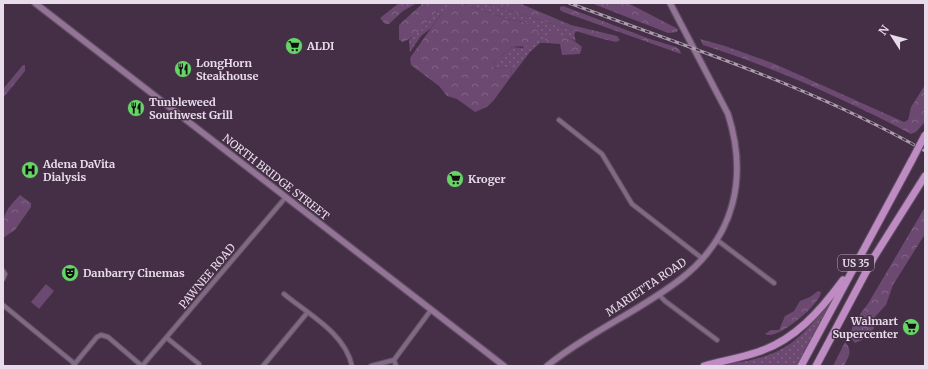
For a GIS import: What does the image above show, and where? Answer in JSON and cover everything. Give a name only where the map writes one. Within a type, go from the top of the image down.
[{"type":"highway","name":"US 35","points":[[801,366],[925,135]]},
{"type":"highway","name":"US 35","points":[[816,366],[874,257],[925,176]]},
{"type":"highway","points":[[704,366],[759,352],[789,337],[814,316],[855,264]]},
{"type":"highway","points":[[822,366],[835,330]]},
{"type":"main road","name":"NORTH BRIDGE STREET","points":[[35,3],[504,366]]},
{"type":"main road","name":"MARIETTA ROAD","points":[[547,366],[681,279],[702,259],[717,240],[729,215],[735,193],[738,170],[735,139],[728,114],[670,3]]},
{"type":"street","points":[[560,120],[602,154],[628,200],[636,208],[702,259]]},
{"type":"street","name":"PAWNEE ROAD","points":[[142,366],[286,198]]},
{"type":"street","points":[[717,240],[774,283]]},
{"type":"street","points":[[3,271],[5,274],[3,279]]},
{"type":"street","points":[[284,294],[336,336],[347,352],[352,366]]},
{"type":"street","points":[[658,294],[665,301],[717,340]]},
{"type":"street","points":[[3,305],[74,365],[97,337],[104,335],[142,366]]},
{"type":"street","points":[[371,366],[394,360],[431,310]]},
{"type":"street","points":[[263,366],[308,313]]},
{"type":"street","points":[[167,338],[199,364]]},
{"type":"street","points":[[394,360],[396,366]]},
{"type":"green space","points":[[399,3],[417,3],[403,11],[389,24],[385,24],[380,18]]},
{"type":"green space","points":[[423,3],[442,3],[420,31],[403,42],[399,40],[399,25]]},
{"type":"green space","points":[[442,3],[461,3],[441,14],[431,28],[421,36],[410,52],[409,40],[425,26]]},
{"type":"green space","points":[[461,3],[484,3],[576,31],[574,35],[576,41],[565,36],[545,38],[545,43],[540,43],[530,52],[510,78],[512,69],[508,67],[496,69],[493,66],[496,60],[512,47],[523,48],[529,23],[507,19]]},
{"type":"green space","points":[[461,3],[507,19],[529,23],[537,27],[538,35],[530,45],[512,47],[496,60],[493,66],[496,69],[508,67],[512,69],[510,78],[487,107],[475,112],[457,99],[447,96],[439,86],[411,65],[410,58],[446,7],[451,4]]},
{"type":"green space","points":[[484,3],[519,3],[571,25],[617,36],[620,40],[616,42],[599,38]]},
{"type":"green space","points":[[591,3],[628,3],[678,29],[677,32],[668,33]]},
{"type":"green space","points":[[563,6],[650,39],[676,47],[680,50],[681,54],[563,12],[560,10],[560,7]]},
{"type":"green space","points":[[550,33],[563,35],[575,41],[582,47],[580,54],[562,55],[560,44],[545,43],[545,38]]},
{"type":"green space","points":[[700,39],[725,46],[775,64],[904,122],[908,120],[911,107],[925,85],[925,122],[916,132],[911,134],[809,85],[703,45]]},
{"type":"green space","points":[[23,65],[25,65],[25,71],[3,98],[3,89]]},
{"type":"green space","points":[[20,195],[31,203],[31,207],[15,230],[3,238],[5,214]]},
{"type":"green space","points":[[925,207],[925,234],[893,285],[886,305],[874,318],[874,328],[867,338],[855,343],[850,337],[853,324],[869,302]]},
{"type":"green space","points":[[46,284],[54,291],[39,309],[31,302]]},
{"type":"green space","points":[[818,291],[821,292],[819,298],[806,313],[788,327],[771,335],[765,334],[771,330],[779,330],[785,316],[794,311],[800,301],[810,297]]},
{"type":"green space","points":[[828,304],[830,304],[797,366],[714,366],[756,359],[777,352],[804,332]]},
{"type":"green space","points":[[845,342],[850,351],[844,366],[833,366]]},
{"type":"railway","points":[[569,3],[795,88],[883,128],[925,151]]},
{"type":"place","name":"ALDI","points":[[294,46]]},
{"type":"place","name":"LongHorn Steakhouse","points":[[183,69]]},
{"type":"place","name":"Tunbleweed Southwest Grill","points":[[136,108]]},
{"type":"place","name":"Adena DaVita Dialysis","points":[[30,170]]},
{"type":"place","name":"Kroger","points":[[455,179]]},
{"type":"place","name":"Danbarry Cinemas","points":[[70,273]]},
{"type":"place","name":"Walmart Supercenter","points":[[911,327]]}]
